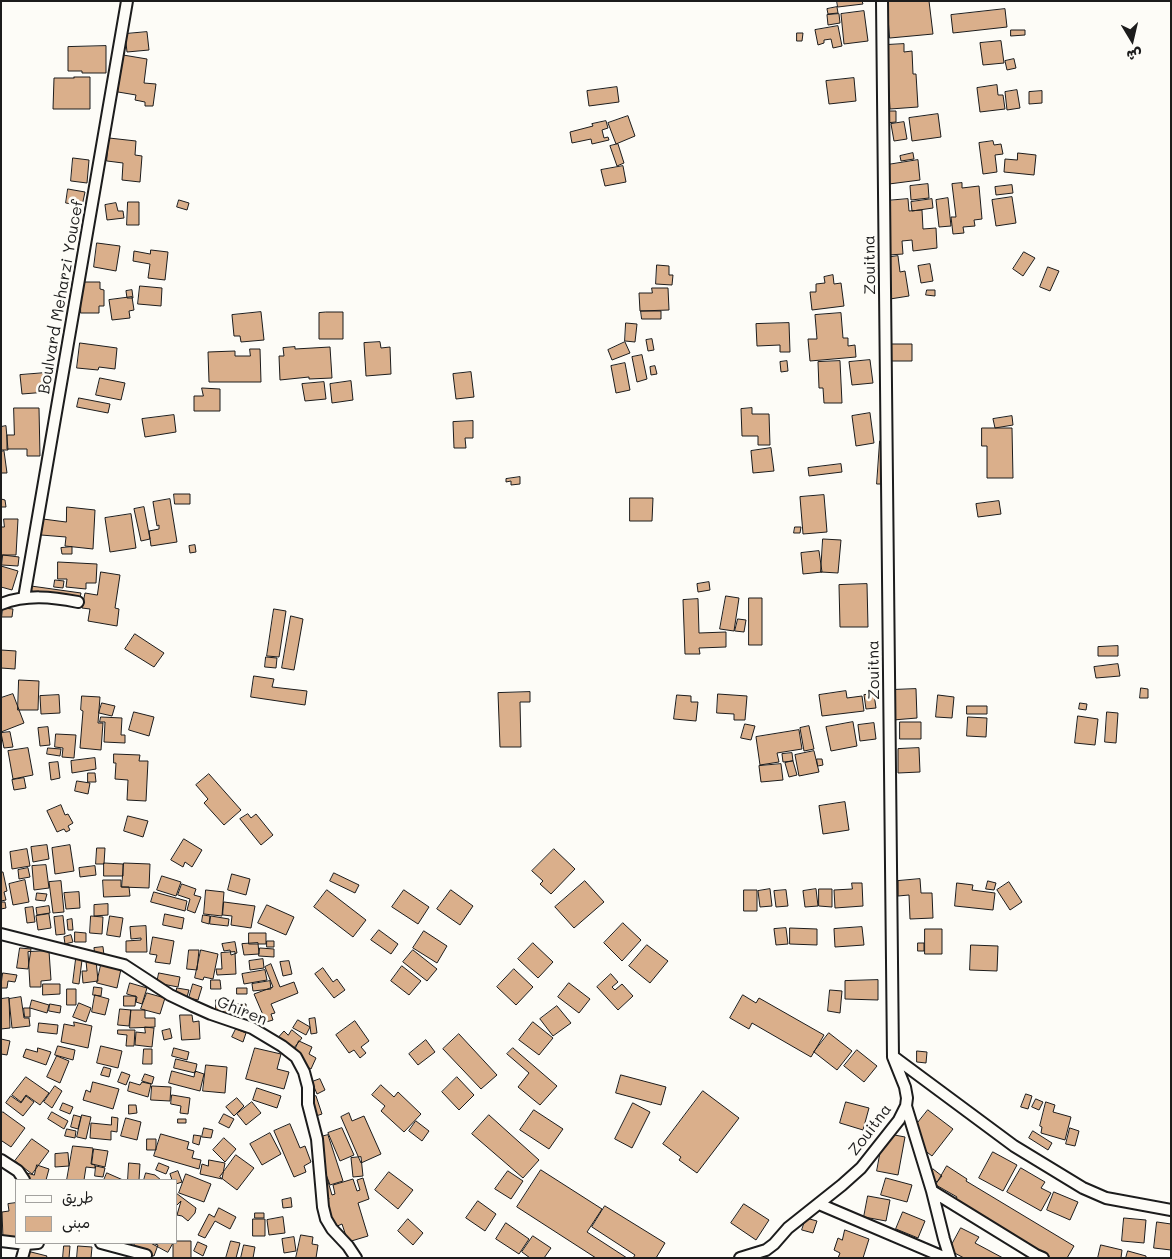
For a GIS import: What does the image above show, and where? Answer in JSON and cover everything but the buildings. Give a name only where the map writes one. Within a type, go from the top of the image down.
[{"type":"street","name":"Boulvard Meharzi Youcef","points":[[24,598],[127,1]]},
{"type":"street","name":"Zouitna","points":[[740,1258],[766,1250],[788,1228],[861,1168],[899,1120],[906,1106],[907,1098],[905,1087],[893,1057],[882,1]]},
{"type":"street","points":[[1,604],[16,598],[56,598],[78,602]]},
{"type":"street","name":"Ghiren","points":[[1,934],[124,965],[192,1006],[252,1028],[296,1057],[304,1072],[308,1087],[308,1104],[317,1138],[323,1207],[326,1219],[356,1258]]},
{"type":"street","points":[[893,1057],[1014,1146],[1083,1188],[1106,1198],[1171,1210]]},
{"type":"street","points":[[906,1106],[932,1191],[948,1258]]},
{"type":"street","points":[[1,1160],[18,1172],[23,1179]]},
{"type":"street","points":[[932,1191],[1043,1258]]},
{"type":"street","points":[[819,1204],[948,1258]]},
{"type":"street","points":[[1,1241],[15,1243]]},
{"type":"street","points":[[22,1258],[26,1244]]},
{"type":"street","points":[[105,1244],[146,1255],[145,1258]]}]
